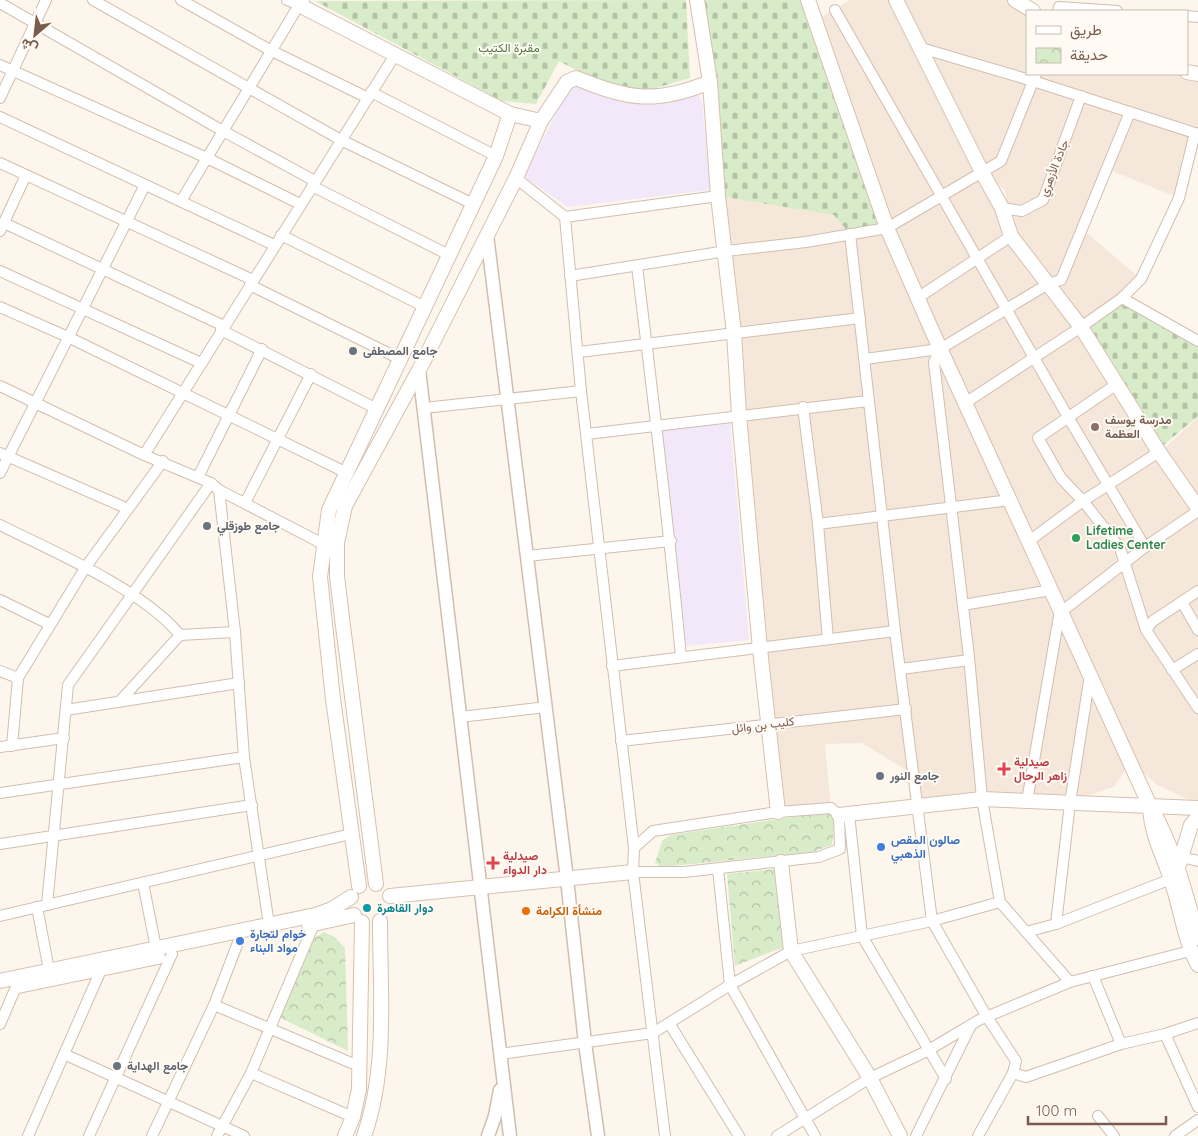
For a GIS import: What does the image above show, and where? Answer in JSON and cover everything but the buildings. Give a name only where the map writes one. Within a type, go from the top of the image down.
[{"type":"main road","points":[[697,0],[710,82],[718,196],[726,251],[734,333],[739,415],[760,648],[778,812]]},
{"type":"main road","points":[[808,0],[887,228],[919,297],[940,349],[1150,806],[1163,828],[1198,938]]},
{"type":"main road","points":[[896,0],[1002,208],[1011,236],[1081,327],[1198,509]]},
{"type":"main road","points":[[1015,0],[1031,10]]},
{"type":"main road","points":[[296,2],[394,55],[510,114],[541,121]]},
{"type":"main road","points":[[376,884],[339,593],[337,542],[345,506],[419,370],[516,178],[541,121],[567,82],[576,78],[608,91],[656,98],[687,91],[710,82]]},
{"type":"main road","points":[[345,1136],[359,1089],[361,1068],[358,918],[350,903],[355,892],[351,834],[333,700],[320,577],[323,544],[329,510],[496,156],[510,114]]},
{"type":"main road","points":[[844,815],[982,799],[1198,808]]},
{"type":"main road","points":[[1198,817],[1191,825],[1177,868],[1190,951],[1198,965]]},
{"type":"main road","points":[[781,862],[792,951],[870,1078],[900,1136]]},
{"type":"main road","points":[[0,990],[314,924],[358,918],[368,923],[387,910],[479,888],[634,872]]},
{"type":"main road","points":[[0,980],[315,915],[332,909],[365,884],[382,886],[387,910],[379,1064],[373,1110],[364,1136]]},
{"type":"street","points":[[0,98],[46,0]]},
{"type":"street","points":[[93,0],[341,140],[473,204]]},
{"type":"street","points":[[180,0],[270,50],[370,95],[496,156]]},
{"type":"street","points":[[0,2],[223,132],[449,255]]},
{"type":"street","points":[[181,201],[248,89],[296,2]]},
{"type":"street","points":[[1058,10],[1059,7],[1102,10]]},
{"type":"street","points":[[835,10],[1068,417],[1145,547]]},
{"type":"street","points":[[920,48],[1026,75]]},
{"type":"street","points":[[144,455],[394,55]]},
{"type":"street","points":[[0,65],[207,158],[300,204]]},
{"type":"street","points":[[570,276],[726,251],[806,242],[887,228],[1001,161],[1034,77],[1082,96],[1197,133],[1179,198],[1142,280],[1122,298],[1081,327],[965,403]]},
{"type":"street","name":"جادة الأزهري","points":[[1002,208],[1022,211],[1043,200],[1082,96]]},
{"type":"street","points":[[865,359],[940,349],[1007,311],[1048,284],[1061,280],[1130,112]]},
{"type":"street","points":[[0,117],[274,245]]},
{"type":"street","points":[[0,163],[128,220],[400,359]]},
{"type":"street","points":[[26,175],[2,226],[103,268],[223,328],[377,409]]},
{"type":"street","points":[[516,178],[565,217],[718,196]]},
{"type":"street","points":[[0,473],[4,454],[37,403],[68,337],[145,185]]},
{"type":"street","points":[[565,217],[579,352],[581,391],[601,547],[612,666],[634,848],[634,872],[665,1136]]},
{"type":"street","points":[[850,234],[865,359],[868,401],[884,515],[895,631],[932,921],[987,1017],[1016,1061],[1014,1073],[978,1136]]},
{"type":"street","points":[[281,235],[424,307]]},
{"type":"street","points":[[487,235],[567,879],[585,1043],[598,1136]]},
{"type":"street","points":[[919,297],[1011,236]]},
{"type":"street","points":[[637,266],[655,426],[671,541],[681,657]]},
{"type":"street","points":[[0,271],[201,363]]},
{"type":"street","points":[[1122,298],[1198,341]]},
{"type":"street","points":[[0,307],[68,337],[347,473]]},
{"type":"street","points":[[579,352],[860,318]]},
{"type":"street","points":[[198,477],[262,349]]},
{"type":"street","points":[[940,349],[934,362],[963,605],[982,799],[1000,902],[1070,982]]},
{"type":"street","points":[[419,370],[479,888],[510,1136]]},
{"type":"street","points":[[245,503],[311,374]]},
{"type":"street","points":[[1117,384],[1038,438],[1061,478],[1083,500],[1120,548],[1146,630],[1198,708]]},
{"type":"street","points":[[0,386],[144,455],[163,461],[198,477],[323,544]]},
{"type":"street","points":[[424,408],[581,391]]},
{"type":"street","points":[[587,434],[868,401]]},
{"type":"street","points":[[803,408],[818,524],[828,639]]},
{"type":"street","points":[[1029,541],[1083,500],[1109,486],[1160,452]]},
{"type":"street","points":[[4,454],[126,508]]},
{"type":"street","points":[[12,746],[18,678],[49,624],[85,568],[126,508],[163,461]]},
{"type":"street","points":[[49,970],[42,906],[54,836],[68,685],[215,486]]},
{"type":"street","points":[[215,486],[235,632],[244,757],[269,925]]},
{"type":"street","points":[[818,524],[1010,500]]},
{"type":"street","points":[[1027,801],[1061,611],[1198,509]]},
{"type":"street","points":[[0,525],[85,568],[132,596],[171,625],[180,635]]},
{"type":"street","points":[[527,556],[671,541]]},
{"type":"street","points":[[963,605],[1051,590]]},
{"type":"street","points":[[1146,630],[1153,622],[1198,591]]},
{"type":"street","points":[[0,600],[49,624]]},
{"type":"street","points":[[1182,602],[1198,630]]},
{"type":"street","points":[[612,666],[895,631]]},
{"type":"street","points":[[120,701],[180,635],[235,632]]},
{"type":"street","points":[[1172,670],[1198,654]]},
{"type":"street","points":[[901,668],[969,660]]},
{"type":"street","points":[[0,670],[18,678]]},
{"type":"street","points":[[1056,924],[1070,803],[1090,674]]},
{"type":"street","points":[[66,710],[239,683]]},
{"type":"street","points":[[460,717],[546,707]]},
{"type":"street","name":"كليب بن وائل","points":[[621,741],[906,709]]},
{"type":"street","points":[[0,747],[64,738]]},
{"type":"street","points":[[0,793],[244,757]]},
{"type":"street","points":[[0,844],[252,805]]},
{"type":"street","points":[[634,848],[653,831],[778,812],[831,808],[844,815]]},
{"type":"street","points":[[634,872],[684,872],[819,857],[840,849],[844,815]]},
{"type":"street","points":[[844,815],[862,936],[927,1051],[946,1079]]},
{"type":"street","points":[[0,916],[351,834]]},
{"type":"street","points":[[1026,932],[1056,924],[1177,868],[1198,861]]},
{"type":"street","points":[[718,869],[730,985],[815,1136]]},
{"type":"street","points":[[143,882],[156,948]]},
{"type":"street","points":[[500,1054],[653,1033],[730,985],[792,951],[932,921],[1000,902]]},
{"type":"street","points":[[219,1131],[251,1073],[314,924]]},
{"type":"street","points":[[152,1136],[214,1005],[239,940]]},
{"type":"street","points":[[777,1136],[870,1078],[927,1051],[987,1017],[1070,982],[1190,951]]},
{"type":"street","points":[[89,1136],[172,954]]},
{"type":"street","points":[[28,1136],[101,970]]},
{"type":"street","points":[[1093,976],[1121,1044]]},
{"type":"street","points":[[0,1024],[16,987]]},
{"type":"street","points":[[214,1005],[361,1068]]},
{"type":"street","points":[[669,1024],[739,1136]]},
{"type":"street","points":[[1014,1073],[1026,1077],[1121,1044],[1198,1024]]},
{"type":"street","points":[[916,1136],[972,1025]]},
{"type":"street","points":[[1164,1034],[1198,1107]]},
{"type":"street","points":[[64,1054],[169,1101],[219,1131],[244,1136]]},
{"type":"street","points":[[251,1073],[352,1117]]},
{"type":"street","points":[[488,1136],[495,1116],[502,1075]]},
{"type":"street","points":[[1098,1116],[1114,1136]]},
{"type":"street","points":[[1175,1136],[1198,1120]]},
{"type":"shaded area","points":[[850,0],[1015,0],[1026,10],[1026,75],[1198,74],[1198,134],[1179,198],[1107,169],[1082,229],[1141,279],[1081,327],[1160,452],[1198,417],[1198,804],[1157,785],[1130,761],[1115,786],[1070,803],[918,806],[914,775],[862,743],[825,744],[831,808],[778,812],[718,196],[835,215],[850,234],[815,21]],"holes":[[[983,173],[1005,190],[1011,232]]]},
{"type":"shaded area","points":[[576,85],[608,98],[655,105],[697,93],[702,100],[710,190],[568,207],[529,180],[525,175],[570,87]]},
{"type":"shaded area","points":[[730,422],[749,640],[686,646],[662,431]]},
{"type":"green space","name":"مقبرة الكتيب","points":[[686,0],[690,78],[646,91],[601,83],[559,61],[536,104],[502,101],[315,1]]},
{"type":"green space","points":[[697,0],[808,0],[887,228],[850,234],[834,215],[718,196]]},
{"type":"green space","points":[[1122,303],[1198,346],[1198,416],[1159,449],[1089,327]]},
{"type":"green space","points":[[827,812],[835,819],[832,845],[812,852],[662,867],[655,863],[662,841],[670,835]]},
{"type":"green space","points":[[776,869],[784,947],[735,966],[727,874]]},
{"type":"green space","points":[[324,932],[335,937],[345,948],[348,1051],[279,1017],[314,938]]},
{"type":"place","name":"جامع المصطفى","points":[[353,351]]},
{"type":"place","name":"مدرسة يوسف العظمة","points":[[1095,427]]},
{"type":"place","name":"جامع طوزقلي","points":[[207,526]]},
{"type":"place","name":"Lifetime Ladies Center","points":[[1076,538]]},
{"type":"place","name":"صيدلية زاهر الرحال","points":[[1004,769]]},
{"type":"place","name":"جامع النور","points":[[880,776]]},
{"type":"place","name":"صالون المقص الذهبي","points":[[881,847]]},
{"type":"place","name":"صيدلية دار الدواء","points":[[493,863]]},
{"type":"place","name":"دوار القاهرة","points":[[367,908]]},
{"type":"place","name":"منشأة الكرامة","points":[[526,911]]},
{"type":"place","name":"خوام لتجارة مواد البناء","points":[[240,941]]},
{"type":"place","name":"جامع الهداية","points":[[117,1066]]}]
